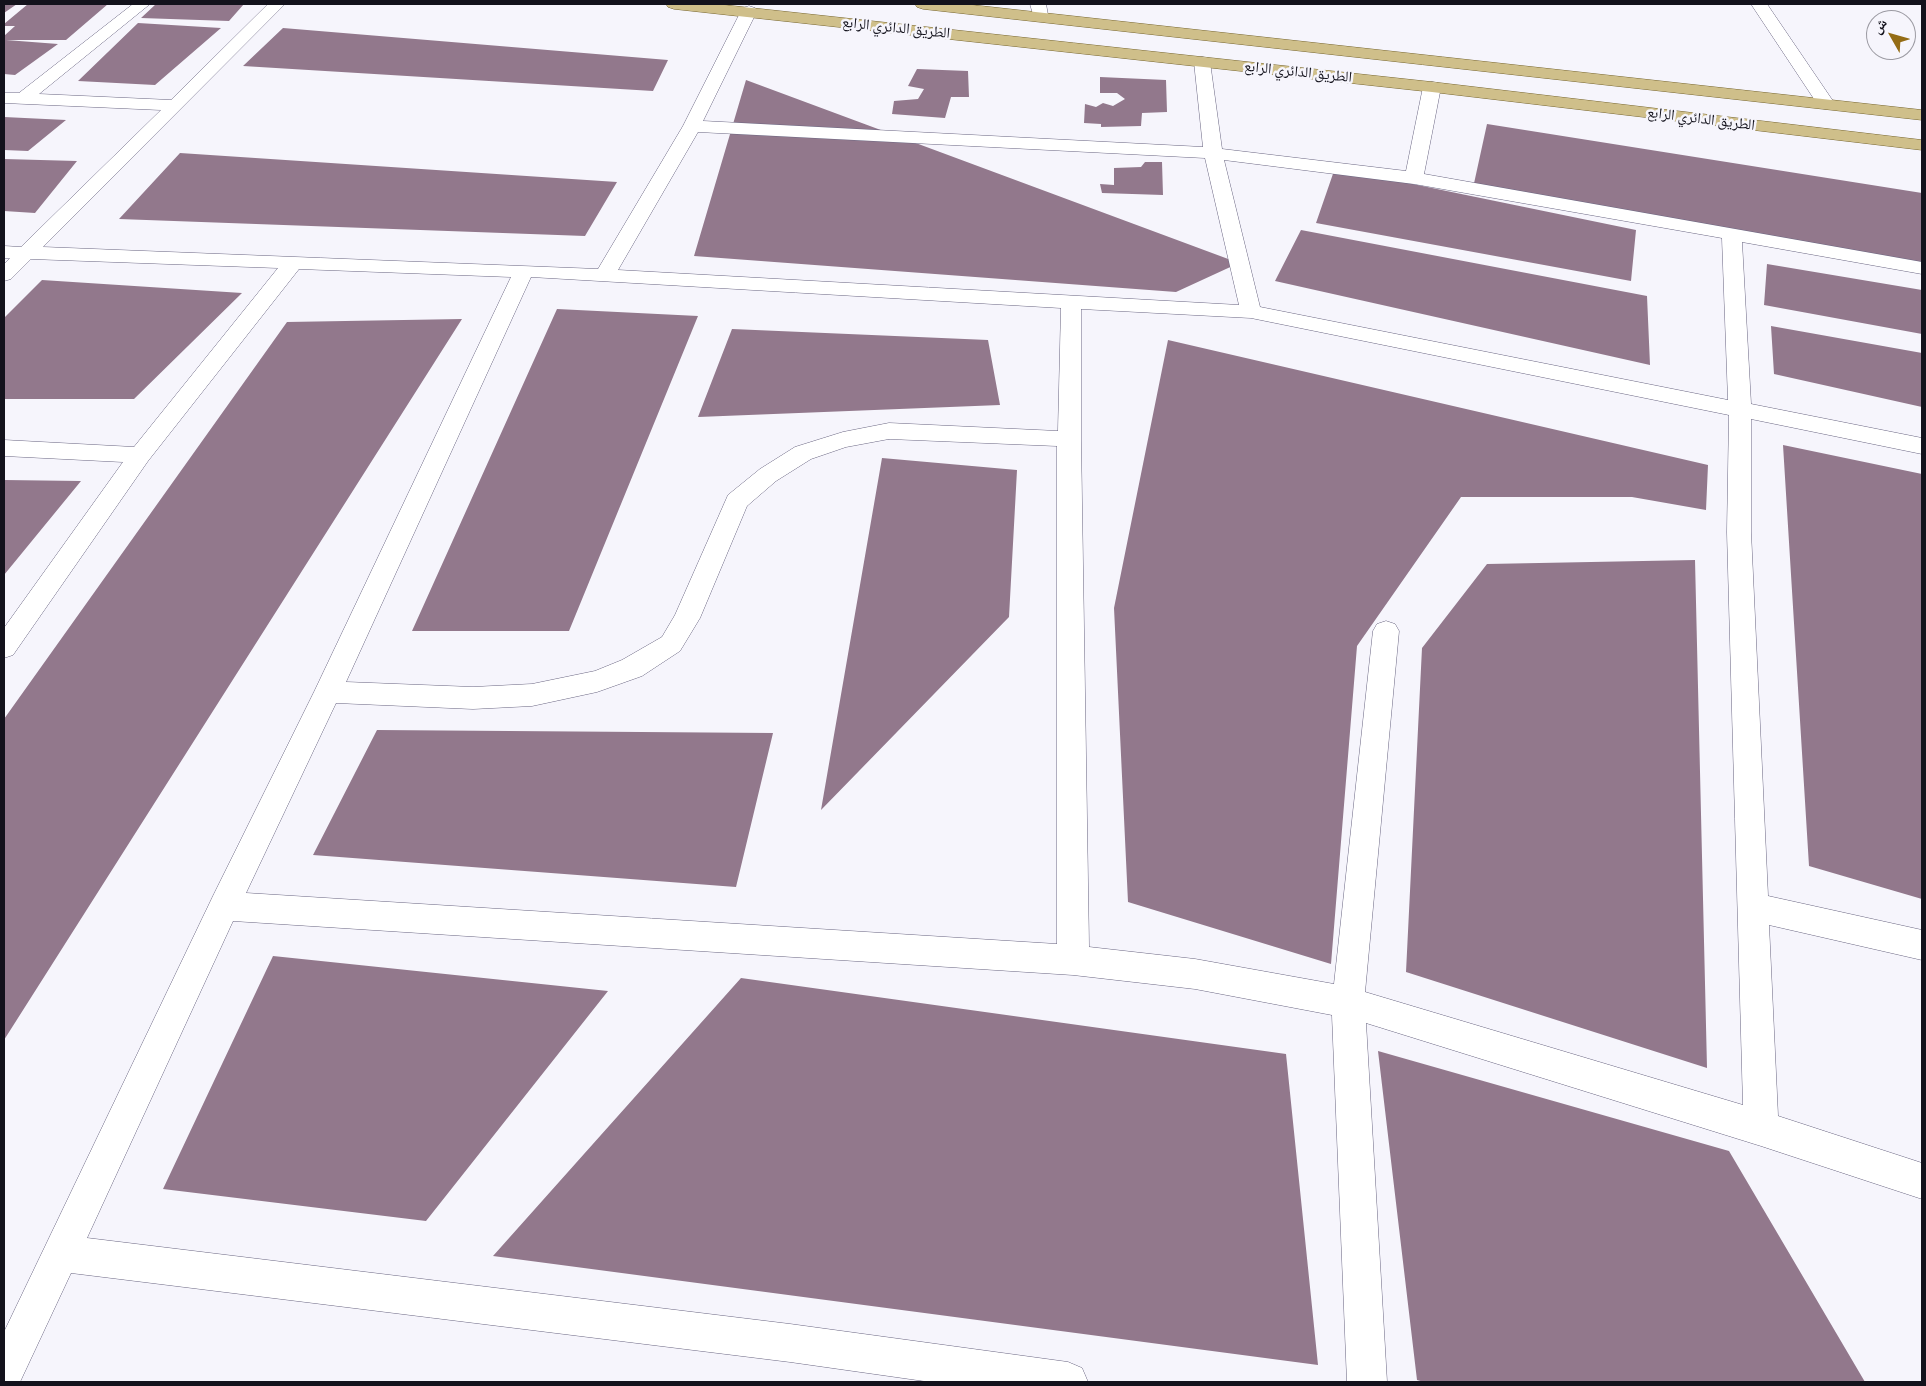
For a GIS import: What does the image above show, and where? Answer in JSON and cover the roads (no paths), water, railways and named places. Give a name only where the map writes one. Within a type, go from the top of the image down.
[{"type":"main road","name":"الطريق الدائري الرابع","points":[[674,4],[1432,87],[1922,145]]},
{"type":"main road","name":"الطريق الدائري الرابع","points":[[923,4],[1039,10],[1922,115]]},
{"type":"street","points":[[23,99],[142,4]]},
{"type":"street","points":[[4,275],[277,4]]},
{"type":"street","points":[[1759,4],[1826,104]]},
{"type":"street","points":[[604,276],[692,126],[749,11]]},
{"type":"street","points":[[1202,62],[1213,153],[1251,312]]},
{"type":"street","points":[[1414,178],[1432,87]]},
{"type":"street","points":[[4,98],[174,105]]},
{"type":"street","points":[[692,126],[1213,153],[1414,178],[1922,268]]},
{"type":"street","points":[[1732,235],[1740,410],[1739,532],[1761,1128]]},
{"type":"street","points":[[4,252],[524,271],[1251,312],[1922,446]]},
{"type":"street","points":[[4,648],[140,455],[293,263]]},
{"type":"street","points":[[4,1374],[224,906],[328,692],[524,271]]},
{"type":"street","points":[[1071,302],[1069,439],[1073,960]]},
{"type":"street","points":[[328,692],[473,698],[532,695],[597,681],[632,668],[671,644],[687,618],[737,501],[768,475],[803,453],[843,440],[889,431],[1069,439]]},
{"type":"street","points":[[4,448],[140,455]]},
{"type":"street","points":[[1367,1382],[1348,1002],[1386,631]]},
{"type":"street","points":[[224,906],[1073,960],[1195,974],[1348,1002],[1761,1128],[1922,1181]]},
{"type":"street","points":[[1754,907],[1922,946]]},
{"type":"street","points":[[60,1253],[790,1343],[1068,1382]]}]
